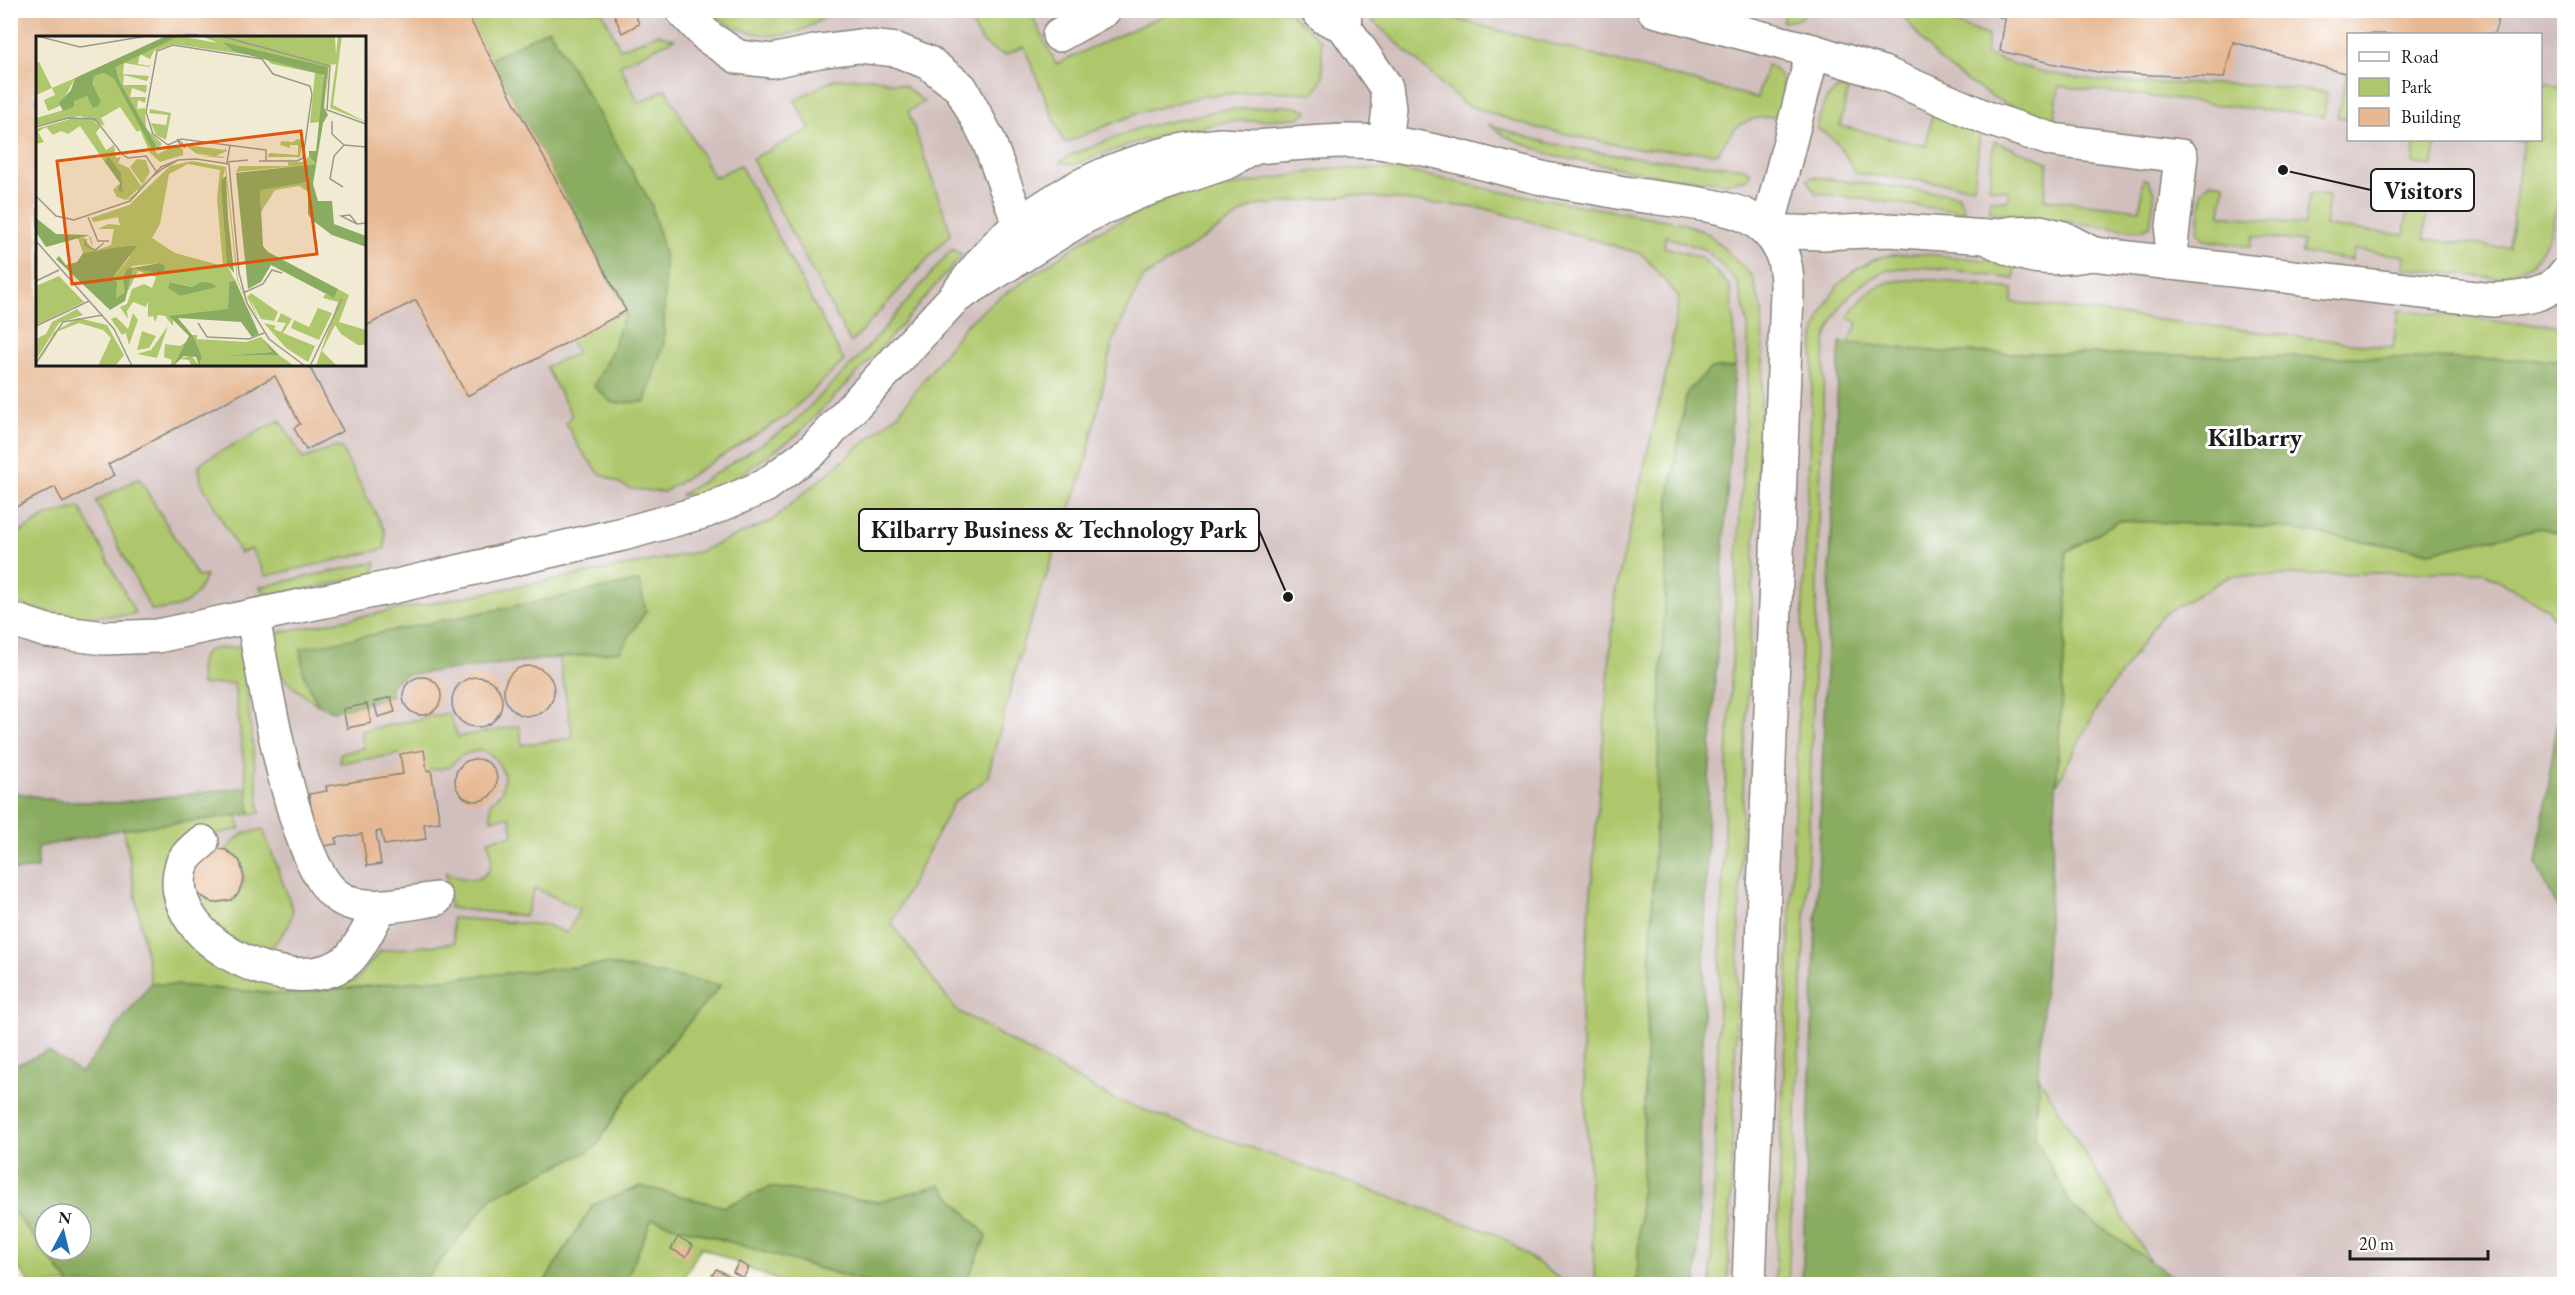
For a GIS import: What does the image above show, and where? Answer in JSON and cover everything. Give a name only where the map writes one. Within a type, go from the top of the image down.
[{"type":"lane","points":[[682,10],[708,37],[738,57],[772,61],[819,51],[859,46],[897,50],[929,63],[961,88],[988,139],[1020,226]]},
{"type":"lane","points":[[1059,35],[1104,10]]},
{"type":"lane","points":[[1654,10],[1813,51],[1883,73],[1989,119],[2053,140],[2181,156],[2169,263]]},
{"type":"lane","points":[[1335,16],[1386,87],[1389,108],[1385,143]]},
{"type":"lane","points":[[1767,231],[1813,51]]},
{"type":"lane","points":[[10,619],[46,631],[105,638],[157,636],[253,617],[623,534],[706,511],[765,486],[813,450],[954,298],[980,264],[1020,226],[1070,191],[1128,166],[1189,148],[1221,145],[1255,147],[1321,142],[1385,143],[1445,152],[1543,178],[1715,207],[1746,216],[1767,231],[1782,251],[1788,268],[1749,1284]]},
{"type":"lane","points":[[954,298],[1084,217],[1136,193],[1228,162],[1255,147]]},
{"type":"lane","points":[[1767,231],[1822,234],[1889,230],[1986,237],[2011,251],[2037,257],[2062,258],[2093,254],[2493,300],[2531,297],[2556,286],[2565,274]]},
{"type":"lane","points":[[253,617],[264,683],[292,801],[308,855],[322,881],[337,896],[356,904],[381,906],[436,899]]},
{"type":"lane","points":[[202,842],[183,860],[179,883],[186,911],[201,932],[235,958],[278,974],[302,976],[329,970],[346,963],[381,906]]},
{"type":"shaded area","points":[[11,11],[2564,11],[2564,1284],[872,1284],[631,1212],[601,1284],[70,1284],[53,1262],[93,1262],[93,1202],[33,1202],[33,1236],[11,1208]]},
{"type":"green space","points":[[832,10],[829,15],[800,31],[775,35],[763,35],[739,28],[706,11]]},
{"type":"green space","points":[[1786,10],[1806,11],[1800,18],[1783,22]]},
{"type":"green space","points":[[465,11],[602,11],[620,49],[658,34],[674,39],[620,65],[639,103],[666,89],[714,178],[740,165],[844,361],[785,417],[664,492],[631,489],[599,473],[580,449],[566,423],[572,416],[546,367],[577,353],[570,340],[626,311],[612,350],[595,386],[664,342],[549,30],[491,59]]},
{"type":"green space","points":[[967,11],[1008,11],[1011,15],[1016,11],[1047,11],[1033,17],[1056,64],[1173,11],[1288,11],[1321,41],[1323,76],[1315,93],[1263,91],[1203,96],[1138,113],[1064,143],[1024,47],[1005,55],[989,48],[976,33]]},
{"type":"green space","points":[[1362,11],[1426,11],[1757,98],[1767,65],[1779,74],[1782,81],[1781,103],[1775,117],[1754,119],[1740,125],[1729,136],[1718,153],[1632,148],[1529,126],[1464,104]]},
{"type":"green space","points":[[1900,11],[1938,11],[1960,25],[1988,36],[1986,54],[2048,73],[2112,81],[2262,85],[2327,92],[2324,117],[2059,86],[2054,120],[2041,118],[1994,98],[1951,69],[1919,37]]},
{"type":"green space","points":[[549,29],[651,203],[665,258],[664,342],[645,402],[612,403],[594,386],[612,350],[626,311],[491,59]]},
{"type":"green space","points":[[2347,74],[2347,119],[2337,117]]},
{"type":"green space","points":[[873,78],[905,86],[924,102],[908,111],[951,233],[851,343],[752,159],[810,129],[795,100],[835,79]]},
{"type":"green space","points":[[2542,82],[2564,89],[2564,180],[2549,237],[2532,264],[2496,278],[2403,268],[2404,256],[2354,249],[2352,260],[2302,253],[2303,242],[2253,236],[2250,247],[2206,240],[2198,232],[2202,190],[2210,182],[2224,184],[2221,215],[2305,225],[2309,194],[2329,196],[2325,226],[2404,235],[2408,206],[2427,208],[2424,239],[2509,248],[2523,141],[2542,141]]},
{"type":"green space","points":[[1841,88],[1848,91],[1840,126],[1926,146],[1933,110],[1980,132],[1974,187],[1855,173],[1840,147],[1817,129],[1821,110],[1826,100]]},
{"type":"green space","points":[[1283,106],[1308,111],[1298,118],[1225,122],[1136,142],[1073,165],[1060,162],[1069,156],[1136,129],[1221,110]]},
{"type":"green space","points":[[1488,124],[1519,135],[1582,150],[1647,159],[1745,168],[1751,174],[1747,179],[1727,183],[1661,176],[1554,156],[1507,137]]},
{"type":"green space","points":[[1994,141],[2048,162],[2044,199],[2140,210],[2143,179],[2148,180],[2155,192],[2150,226],[2142,230],[2130,230],[1990,212],[1990,199],[2008,201],[2010,191],[1989,188]]},
{"type":"green space","points":[[2416,141],[2436,141],[2433,166],[2413,163]]},
{"type":"green space","points":[[1333,168],[1401,170],[1498,191],[1683,223],[1709,234],[1752,276],[1762,310],[1763,364],[1743,794],[1728,1284],[1711,1284],[1725,796],[1748,366],[1748,325],[1738,283],[1706,250],[1665,236],[1664,247],[1702,258],[1730,286],[1735,367],[1710,369],[1687,392],[1669,496],[1637,1284],[1595,1284],[1581,1015],[1615,593],[1669,359],[1679,297],[1642,254],[1487,209],[1353,195],[1253,206],[1143,278],[1113,340],[1086,463],[1023,642],[987,779],[954,802],[891,923],[956,1010],[1113,1099],[1500,1236],[1567,1284],[965,1284],[987,1236],[940,1185],[877,1202],[770,1187],[724,1207],[641,1186],[593,1205],[543,1284],[422,1284],[492,1197],[595,1148],[633,1087],[720,986],[606,964],[328,990],[356,980],[380,951],[454,943],[452,918],[546,925],[567,933],[580,909],[535,888],[525,916],[450,908],[446,872],[468,879],[484,876],[491,863],[488,840],[513,835],[510,817],[491,819],[490,803],[502,792],[504,774],[488,753],[476,751],[464,755],[450,767],[427,771],[400,754],[340,763],[340,754],[364,748],[361,731],[449,713],[458,737],[519,726],[522,745],[573,738],[559,658],[620,651],[304,675],[318,705],[290,685],[280,672],[271,639],[281,632],[698,552],[771,521],[899,413],[964,327],[990,304],[1093,234],[1170,197]]},
{"type":"green space","points":[[1813,177],[1958,195],[1965,212],[1816,193],[1807,180]]},
{"type":"green space","points":[[952,249],[962,255],[873,357],[797,435],[727,484],[699,495],[681,495],[790,426],[862,354]]},
{"type":"green space","points":[[1925,254],[2016,263],[2014,279],[1916,267],[1884,272],[1861,285],[1847,298],[1832,322],[1825,341],[1808,854],[1788,1284],[1775,1284],[1814,338],[1828,300],[1835,289],[1853,271],[1884,256]]},
{"type":"green space","points":[[1925,279],[2013,289],[2012,302],[2393,348],[2398,310],[2510,323],[2564,325],[2564,360],[1941,352],[1848,344],[1858,323],[1848,317],[1872,290],[1889,283]]},
{"type":"green space","points":[[1840,342],[1941,352],[2564,360],[2564,534],[2540,528],[2430,552],[2278,527],[2118,521],[2066,552],[2067,610],[2035,1138],[2073,1208],[2183,1284],[1802,1284]]},
{"type":"green space","points":[[1735,367],[1708,796],[1697,1284],[1637,1284],[1669,496],[1687,392],[1710,369]]},
{"type":"green space","points":[[280,420],[303,459],[335,447],[341,448],[385,531],[385,549],[266,576],[251,549],[240,553],[201,482],[199,466],[203,461]]},
{"type":"green space","points":[[139,478],[198,577],[206,576],[197,593],[185,604],[151,610],[96,501]]},
{"type":"green space","points":[[80,507],[136,614],[103,616],[57,614],[11,601],[10,538],[47,516]]},
{"type":"green space","points":[[2118,521],[2278,527],[2430,552],[2540,528],[2564,534],[2564,632],[2547,608],[2481,571],[2230,576],[2162,615],[2098,706],[2056,786],[2067,610],[2066,552]]},
{"type":"green space","points":[[376,562],[374,571],[369,576],[278,595],[266,594],[260,587]]},
{"type":"green space","points":[[639,581],[646,611],[620,651],[404,675],[391,685],[391,697],[334,711],[318,705],[304,675],[300,649]]},
{"type":"green space","points":[[242,647],[260,813],[250,814],[234,683],[201,685],[200,672],[203,656],[212,649]]},
{"type":"green space","points":[[2564,680],[2564,921],[2536,864]]},
{"type":"green space","points":[[247,787],[250,814],[124,829],[38,847],[37,868],[11,871],[11,792],[61,801],[115,803]]},
{"type":"green space","points":[[237,815],[240,829],[212,835],[167,878],[276,984],[328,990],[283,994],[151,983],[124,829]]},
{"type":"green space","points":[[263,829],[293,910],[288,927],[265,955],[214,932],[196,902],[198,894],[213,903],[225,901],[240,890],[244,882],[242,866],[226,850],[242,834]]},
{"type":"green space","points":[[606,964],[721,985],[633,1087],[595,1148],[492,1197],[422,1284],[70,1284],[53,1262],[93,1262],[93,1202],[33,1202],[33,1236],[11,1208],[11,1067],[48,1051],[81,1073],[151,983],[283,994]]},
{"type":"green space","points":[[2038,1076],[2150,1261],[2073,1208],[2035,1138]]},
{"type":"green space","points":[[940,1185],[987,1236],[965,1284],[872,1284],[652,1219],[624,1284],[543,1284],[593,1205],[641,1186],[724,1207],[770,1187],[877,1202]]},
{"type":"green space","points":[[11,1208],[33,1236],[33,1262],[53,1262],[70,1284],[31,1284],[11,1258]]},
{"type":"green space","points":[[652,1219],[872,1284],[785,1284],[701,1247],[680,1284],[624,1284]]},
{"type":"building","points":[[10,10],[465,10],[626,311],[467,396],[416,300],[366,326],[366,36],[36,36],[36,366],[309,366],[343,431],[306,450],[294,428],[300,424],[275,376],[108,464],[115,475],[63,503],[55,487],[10,510]]},
{"type":"building","points":[[612,10],[633,10],[639,24],[622,33]]},
{"type":"building","points":[[1982,10],[2501,10],[2494,33],[2347,33],[2347,74],[2233,42],[2224,78],[2103,73],[2000,51],[2005,19]]},
{"type":"building","points":[[529,666],[543,670],[550,677],[554,691],[550,705],[543,712],[529,716],[515,712],[508,705],[504,691],[508,677],[515,670]]},
{"type":"building","points":[[422,677],[436,682],[441,696],[436,710],[422,715],[408,710],[403,696],[408,682]]},
{"type":"building","points":[[477,677],[495,684],[502,702],[495,720],[477,727],[459,720],[452,702],[459,684]]},
{"type":"building","points":[[391,697],[395,712],[378,717],[374,702]]},
{"type":"building","points":[[367,704],[371,723],[347,728],[343,709]]},
{"type":"building","points":[[424,750],[427,771],[431,770],[440,822],[424,824],[426,839],[384,845],[381,831],[376,832],[381,864],[367,866],[362,834],[335,838],[337,844],[317,847],[309,794],[327,791],[326,786],[403,774],[400,754]]},
{"type":"building","points":[[476,759],[484,760],[491,765],[496,772],[496,788],[491,795],[484,800],[476,801],[468,800],[461,795],[456,788],[455,780],[456,772],[461,765],[468,760]]},
{"type":"building","points":[[226,850],[240,861],[244,878],[238,894],[231,900],[213,903],[198,894],[191,879],[209,851]]},
{"type":"building","points":[[678,1237],[693,1245],[686,1257],[671,1249]]},
{"type":"building","points":[[739,1262],[749,1268],[743,1278],[733,1272]]},
{"type":"building","points":[[716,1269],[745,1284],[707,1284]]},
{"type":"building","points":[[766,1279],[776,1284],[763,1284]]},
{"type":"place","name":"Visitors","points":[[2283,170]]},
{"type":"place","name":"Kilbarry Business & Technology Park","points":[[1288,597]]},
{"type":"district","name":"Kilbarry","points":[[2255,437]]}]
